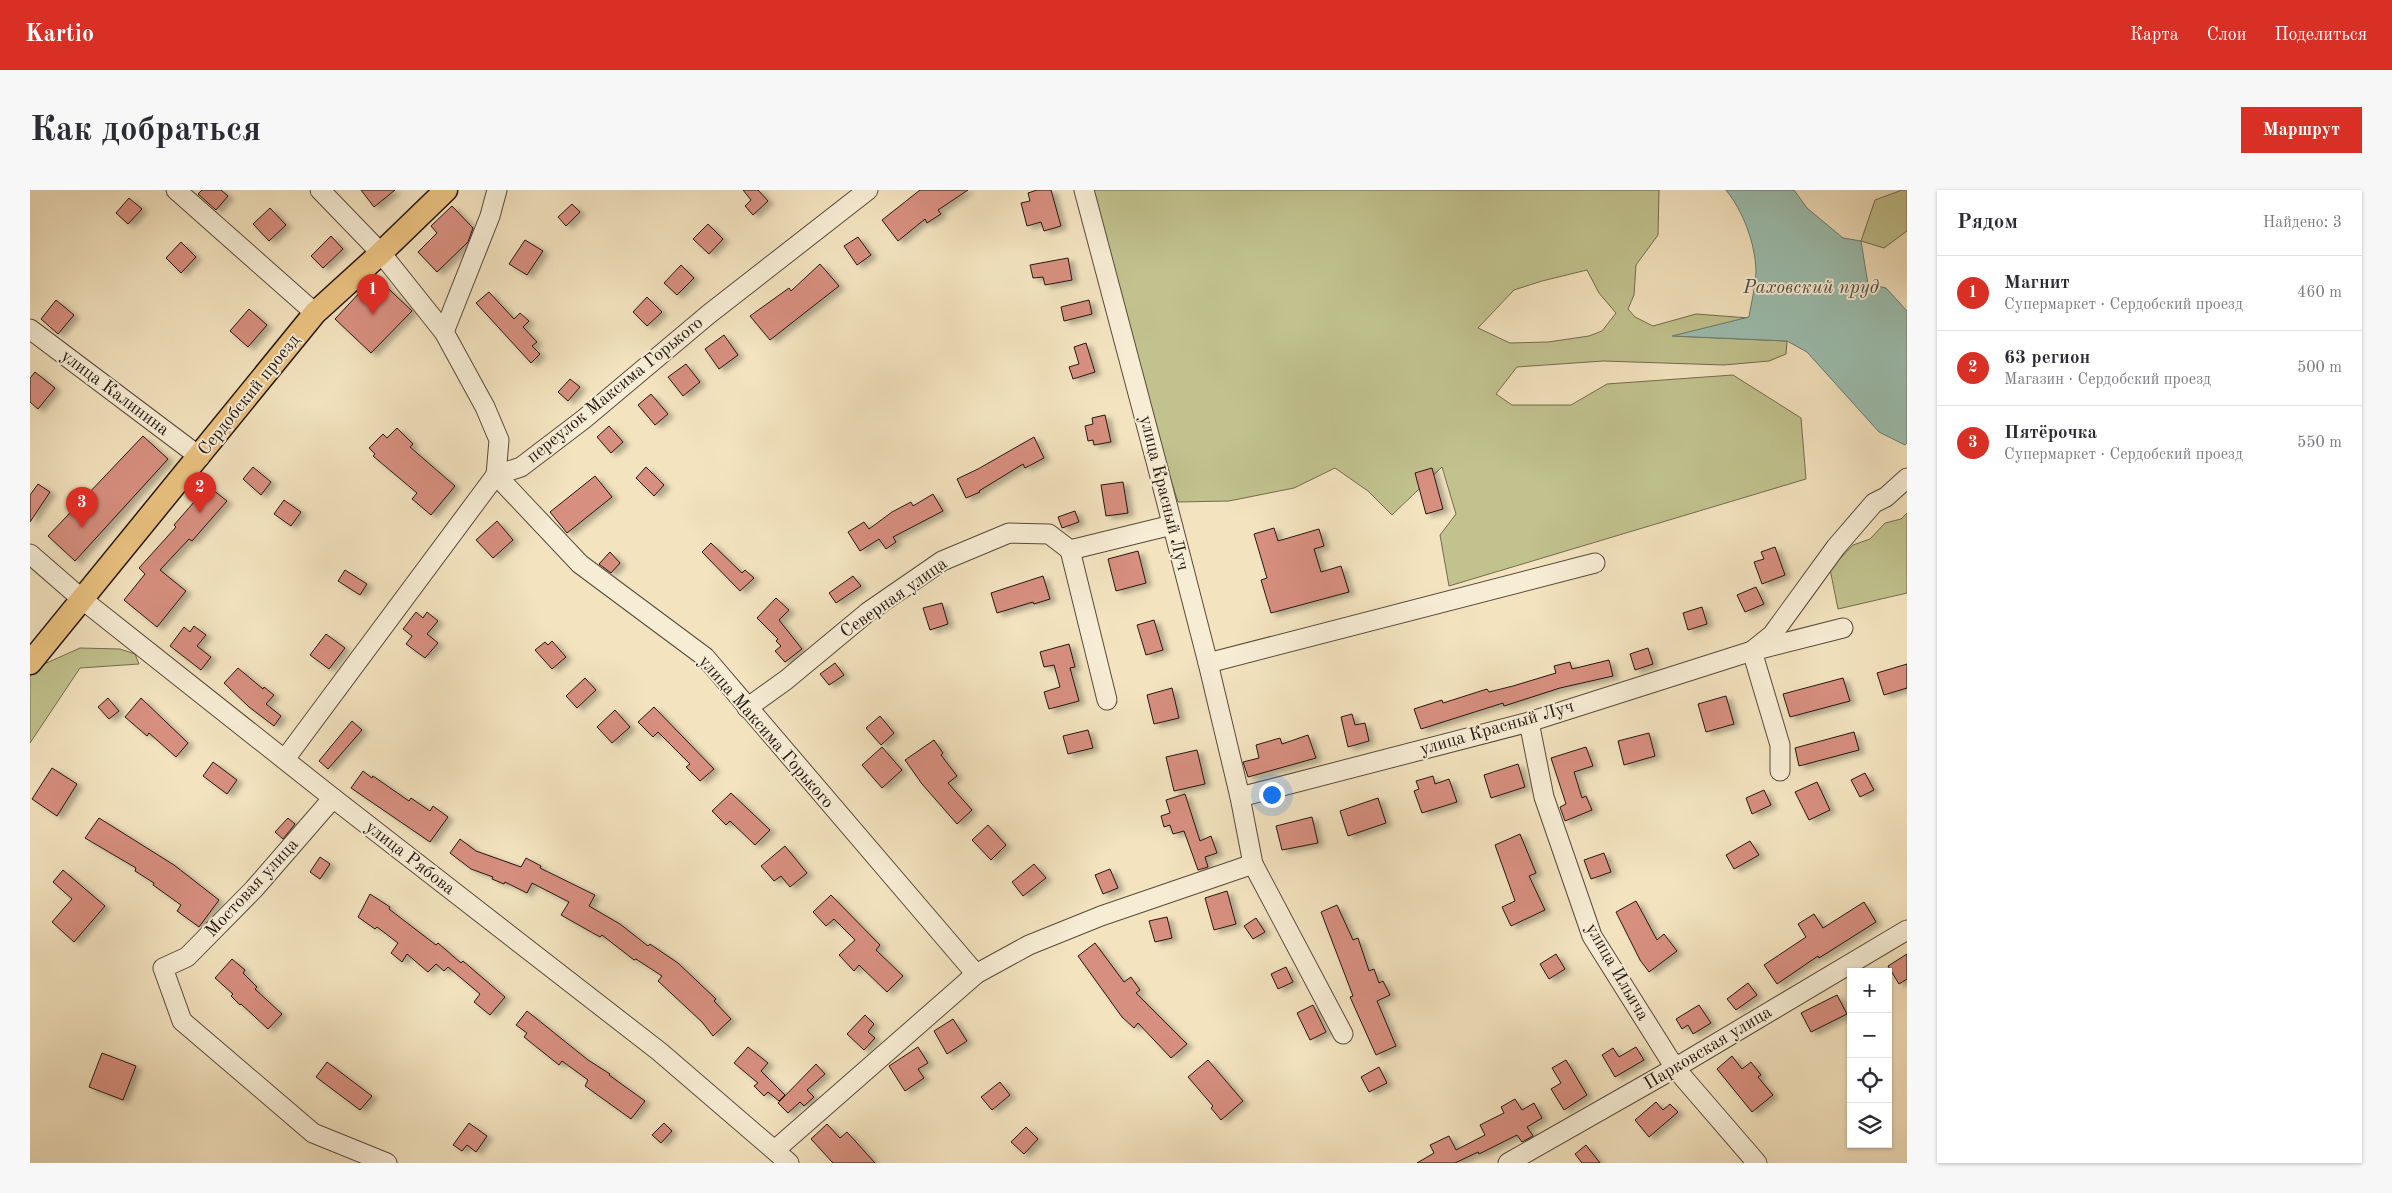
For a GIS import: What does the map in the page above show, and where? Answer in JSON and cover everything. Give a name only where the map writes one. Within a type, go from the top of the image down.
[{"type":"main road","name":"Сердобский проезд","points":[[30,663],[200,457],[315,313],[446,190]]},
{"type":"street","points":[[176,190],[315,313]]},
{"type":"street","points":[[285,759],[496,475],[498,440],[485,407],[444,332],[381,253],[320,190]]},
{"type":"street","points":[[444,332],[490,216],[497,190]]},
{"type":"street","name":"переулок Максима Горького","points":[[496,475],[521,467],[584,419],[708,314],[868,190]]},
{"type":"street","name":"улица Красный Луч","points":[[1084,190],[1208,663],[1240,797],[1253,864],[1343,1034]]},
{"type":"street","name":"улица Калинина","points":[[30,329],[200,457]]},
{"type":"street","name":"улица Максима Горького","points":[[496,475],[580,564],[705,657],[976,974]]},
{"type":"street","name":"улица Красный Луч","points":[[1752,652],[1772,635],[1836,547],[1874,503],[1886,497],[1907,478]]},
{"type":"street","points":[[1107,700],[1070,550],[1172,525]]},
{"type":"street","name":"Северная улица","points":[[747,708],[786,680],[868,612],[942,561],[1009,533],[1049,534],[1070,550]]},
{"type":"street","name":"улица Рябова","points":[[30,554],[83,600],[333,798],[660,1052],[789,1163]]},
{"type":"street","points":[[1208,663],[1595,563]]},
{"type":"street","name":"улица Красный Луч","points":[[1240,797],[1529,722],[1752,652],[1843,628]]},
{"type":"street","points":[[1752,652],[1780,745],[1780,771]]},
{"type":"street","name":"улица Ильича","points":[[1529,722],[1544,797],[1592,936],[1676,1068],[1757,1163]]},
{"type":"street","name":"Мостовая улица","points":[[333,798],[254,889],[187,956],[163,968],[182,1021],[313,1133],[387,1163]]},
{"type":"street","points":[[775,1150],[976,974],[1029,945],[1101,916],[1253,864]]},
{"type":"street","name":"Парковская улица","points":[[1508,1163],[1676,1068],[1907,930]]},
{"type":"green space","points":[[1083,190],[1659,190],[1658,235],[1636,265],[1634,295],[1628,309],[1635,317],[1653,326],[1696,314],[1749,318],[1674,336],[1787,341],[1786,354],[1769,361],[1724,365],[1603,361],[1517,367],[1496,394],[1512,405],[1571,405],[1607,384],[1733,375],[1801,418],[1806,479],[1449,586],[1440,535],[1456,514],[1442,467],[1392,515],[1368,491],[1335,468],[1294,488],[1229,501],[1178,502],[1120,323]],"holes":[[[1587,270],[1599,293],[1616,313],[1602,331],[1589,336],[1548,342],[1510,343],[1478,328],[1514,290],[1542,281]]]},
{"type":"green space","points":[[1907,190],[1907,231],[1884,248],[1861,241],[1875,200]]},
{"type":"green space","points":[[1907,513],[1907,593],[1838,609],[1830,569],[1853,545],[1870,539],[1885,523],[1901,519]]},
{"type":"green space","points":[[80,648],[120,649],[135,654],[139,664],[80,668],[30,743],[30,674],[42,665]]},
{"type":"water","name":"Раховский пруд","points":[[1726,190],[1794,190],[1807,208],[1843,238],[1861,241],[1868,284],[1886,288],[1907,311],[1907,443],[1905,445],[1879,432],[1807,352],[1787,341],[1672,336],[1749,317],[1756,276],[1755,260],[1751,238],[1743,217]]},
{"type":"building","points":[[202,190],[221,190],[228,196],[216,210],[198,194]]},
{"type":"building","points":[[361,190],[395,190],[374,207]]},
{"type":"building","points":[[743,190],[758,190],[768,201],[753,215],[745,206],[751,200]]},
{"type":"building","points":[[920,190],[968,190],[938,210],[941,214],[927,223],[925,219],[898,241],[882,220]]},
{"type":"building","points":[[1037,190],[1051,190],[1061,226],[1044,231],[1041,222],[1027,226],[1021,203],[1030,201],[1028,193]]},
{"type":"building","points":[[129,198],[142,209],[128,224],[116,213]]},
{"type":"building","points":[[572,204],[580,212],[566,226],[558,217]]},
{"type":"building","points":[[452,206],[473,228],[468,242],[437,272],[418,252],[437,233],[431,226]]},
{"type":"building","points":[[270,208],[286,225],[269,241],[253,224]]},
{"type":"building","points":[[708,224],[723,239],[709,254],[693,239]]},
{"type":"building","points":[[331,236],[343,249],[323,268],[311,256]]},
{"type":"building","points":[[858,237],[871,255],[857,265],[844,246]]},
{"type":"building","points":[[525,240],[543,251],[527,275],[509,264]]},
{"type":"building","points":[[181,242],[196,257],[181,273],[166,258]]},
{"type":"building","points":[[1068,258],[1072,280],[1045,285],[1043,277],[1033,278],[1030,265]]},
{"type":"building","points":[[820,264],[839,286],[770,340],[750,316],[789,288],[791,291]]},
{"type":"building","points":[[681,265],[694,278],[677,295],[664,283]]},
{"type":"building","points":[[375,276],[412,311],[371,353],[335,319]]},
{"type":"building","points":[[489,292],[514,319],[520,313],[529,321],[523,327],[537,342],[532,346],[540,354],[531,363],[476,303]]},
{"type":"building","points":[[647,297],[662,312],[647,326],[633,312]]},
{"type":"building","points":[[56,300],[74,315],[58,334],[41,319]]},
{"type":"building","points":[[1089,300],[1092,314],[1064,321],[1061,307]]},
{"type":"building","points":[[249,309],[267,325],[248,347],[230,331]]},
{"type":"building","points":[[724,335],[738,355],[719,369],[705,349]]},
{"type":"building","points":[[1086,343],[1095,372],[1073,379],[1069,367],[1079,364],[1074,347]]},
{"type":"building","points":[[686,364],[700,382],[683,396],[668,377]]},
{"type":"building","points":[[35,372],[55,388],[38,409],[30,402],[30,378]]},
{"type":"building","points":[[570,379],[580,387],[568,401],[558,392]]},
{"type":"building","points":[[651,394],[668,414],[655,425],[638,405]]},
{"type":"building","points":[[1105,415],[1111,442],[1094,445],[1093,440],[1088,441],[1085,426],[1093,424],[1092,418]]},
{"type":"building","points":[[609,426],[623,442],[611,453],[597,437]]},
{"type":"building","points":[[397,428],[413,444],[410,447],[455,486],[431,515],[412,499],[417,493],[373,456],[375,454],[369,448],[383,434],[387,438]]},
{"type":"building","points":[[143,436],[168,459],[75,561],[48,536]]},
{"type":"building","points":[[1034,437],[1044,458],[1025,468],[1023,464],[980,492],[966,498],[957,479]]},
{"type":"building","points":[[253,467],[271,482],[261,495],[243,479]]},
{"type":"building","points":[[646,467],[664,485],[654,496],[636,478]]},
{"type":"building","points":[[1432,468],[1443,509],[1426,514],[1415,473]]},
{"type":"building","points":[[595,476],[612,497],[567,533],[550,512]]},
{"type":"building","points":[[1123,482],[1128,513],[1106,516],[1101,485]]},
{"type":"building","points":[[38,484],[50,492],[30,522],[30,495]]},
{"type":"building","points":[[208,486],[227,501],[192,541],[189,539],[160,570],[186,591],[157,627],[124,600],[145,574],[139,568],[176,527],[174,525]]},
{"type":"building","points":[[933,494],[943,511],[893,537],[896,542],[886,549],[879,539],[860,551],[848,532],[864,522],[869,529],[892,512],[911,502],[913,506]]},
{"type":"building","points":[[284,500],[301,512],[291,526],[274,514]]},
{"type":"building","points":[[1075,511],[1079,522],[1062,528],[1058,517]]},
{"type":"building","points":[[497,521],[513,540],[493,558],[476,540]]},
{"type":"building","points":[[1274,528],[1278,541],[1319,529],[1324,546],[1314,549],[1321,572],[1341,566],[1349,592],[1271,613],[1261,580],[1267,578],[1254,534]]},
{"type":"building","points":[[711,543],[742,573],[745,570],[754,578],[740,591],[702,552]]},
{"type":"building","points":[[1775,547],[1785,575],[1762,584],[1754,562],[1764,559],[1761,552]]},
{"type":"building","points":[[1138,551],[1146,583],[1116,591],[1108,559]]},
{"type":"building","points":[[610,552],[620,563],[611,573],[599,564]]},
{"type":"building","points":[[345,570],[367,584],[360,595],[338,581]]},
{"type":"building","points":[[853,576],[861,586],[836,603],[829,593]]},
{"type":"building","points":[[1043,576],[1050,599],[997,613],[991,593]]},
{"type":"building","points":[[1756,587],[1764,604],[1745,612],[1737,595]]},
{"type":"building","points":[[776,598],[789,610],[779,620],[802,649],[785,662],[775,651],[781,646],[776,641],[778,639],[757,618]]},
{"type":"building","points":[[942,603],[948,624],[930,630],[923,608]]},
{"type":"building","points":[[1702,607],[1707,624],[1688,630],[1683,613]]},
{"type":"building","points":[[416,612],[423,618],[427,612],[438,621],[427,634],[438,643],[425,658],[406,644],[412,636],[403,629]]},
{"type":"building","points":[[1154,620],[1163,650],[1146,655],[1137,625]]},
{"type":"building","points":[[194,626],[206,635],[197,646],[211,657],[201,670],[170,646],[184,627],[190,632]]},
{"type":"building","points":[[326,634],[345,648],[329,669],[310,655]]},
{"type":"building","points":[[552,641],[566,657],[552,669],[535,650],[545,642],[548,645]]},
{"type":"building","points":[[1069,644],[1075,667],[1070,668],[1079,701],[1049,709],[1044,692],[1060,687],[1054,665],[1044,667],[1040,652]]},
{"type":"building","points":[[1648,648],[1653,664],[1635,670],[1630,654]]},
{"type":"building","points":[[1609,660],[1613,676],[1560,688],[1504,706],[1503,703],[1421,729],[1414,709],[1442,700],[1443,703],[1487,689],[1489,692],[1513,686],[1556,673],[1554,666],[1570,662],[1572,669]]},
{"type":"building","points":[[835,663],[844,675],[829,685],[820,674]]},
{"type":"building","points":[[1907,664],[1907,688],[1884,695],[1877,673]]},
{"type":"building","points":[[238,668],[263,689],[264,687],[274,695],[266,704],[281,716],[274,726],[249,707],[224,683]]},
{"type":"building","points":[[585,678],[596,690],[577,708],[566,696]]},
{"type":"building","points":[[1843,678],[1850,701],[1790,717],[1783,694]]},
{"type":"building","points":[[1172,688],[1179,718],[1154,724],[1147,695]]},
{"type":"building","points":[[1726,696],[1734,724],[1706,732],[1698,704]]},
{"type":"building","points":[[108,698],[119,711],[109,719],[98,707]]},
{"type":"building","points":[[141,698],[188,743],[176,757],[149,733],[147,736],[125,717]]},
{"type":"building","points":[[654,707],[714,769],[700,781],[686,767],[690,764],[658,732],[653,737],[638,722]]},
{"type":"building","points":[[615,710],[630,727],[612,743],[597,727]]},
{"type":"building","points":[[1352,714],[1355,725],[1365,723],[1369,741],[1348,747],[1341,717]]},
{"type":"building","points":[[880,716],[894,733],[881,745],[866,728]]},
{"type":"building","points":[[352,721],[362,730],[328,769],[319,761]]},
{"type":"building","points":[[1088,730],[1093,748],[1068,754],[1063,736]]},
{"type":"building","points":[[1854,732],[1859,750],[1799,766],[1795,748]]},
{"type":"building","points":[[1649,733],[1655,756],[1624,765],[1618,741]]},
{"type":"building","points":[[1308,735],[1316,758],[1248,777],[1243,762],[1259,758],[1256,745],[1280,738],[1282,744]]},
{"type":"building","points":[[934,740],[943,753],[941,755],[957,776],[948,783],[972,810],[957,824],[922,784],[905,760]]},
{"type":"building","points":[[882,747],[902,770],[882,788],[862,765]]},
{"type":"building","points":[[1586,747],[1593,766],[1574,772],[1582,798],[1586,796],[1592,810],[1565,821],[1560,807],[1566,804],[1551,758]]},
{"type":"building","points":[[1197,750],[1205,784],[1174,791],[1166,757]]},
{"type":"building","points":[[213,762],[237,780],[227,794],[203,776]]},
{"type":"building","points":[[1518,764],[1525,787],[1491,798],[1484,775]]},
{"type":"building","points":[[52,768],[77,784],[57,816],[32,799]]},
{"type":"building","points":[[363,771],[409,801],[411,798],[430,811],[433,806],[448,817],[430,842],[351,788]]},
{"type":"building","points":[[1865,773],[1874,790],[1860,797],[1851,780]]},
{"type":"building","points":[[1433,776],[1435,784],[1449,779],[1457,802],[1422,813],[1414,791],[1419,789],[1416,781]]},
{"type":"building","points":[[1817,782],[1830,810],[1809,820],[1795,792]]},
{"type":"building","points":[[1764,790],[1771,805],[1752,814],[1746,798]]},
{"type":"building","points":[[731,793],[770,830],[755,845],[730,821],[726,825],[712,811]]},
{"type":"building","points":[[1185,794],[1200,841],[1211,836],[1217,853],[1205,857],[1208,867],[1198,870],[1184,831],[1173,834],[1170,825],[1164,827],[1161,816],[1170,813],[1166,800]]},
{"type":"building","points":[[1378,798],[1386,823],[1348,836],[1340,811]]},
{"type":"building","points":[[1312,817],[1318,843],[1282,850],[1276,826]]},
{"type":"building","points":[[99,818],[174,865],[219,900],[199,927],[177,911],[181,905],[153,885],[154,883],[135,871],[136,868],[85,838]]},
{"type":"building","points":[[288,818],[295,824],[283,839],[275,832]]},
{"type":"building","points":[[988,825],[1006,845],[991,860],[972,840]]},
{"type":"building","points":[[1520,834],[1536,873],[1529,876],[1545,910],[1511,926],[1502,907],[1515,901],[1495,845]]},
{"type":"building","points":[[460,839],[476,851],[521,867],[526,858],[541,866],[540,868],[595,895],[589,906],[620,924],[648,946],[650,944],[678,963],[716,999],[714,1001],[731,1019],[713,1036],[702,1022],[658,981],[662,976],[636,959],[634,960],[602,935],[600,937],[561,915],[569,902],[532,883],[527,893],[471,869],[450,853]]},
{"type":"building","points":[[1750,841],[1759,855],[1734,869],[1726,855]]},
{"type":"building","points":[[785,846],[807,873],[790,887],[781,876],[774,881],[761,866]]},
{"type":"building","points":[[1604,853],[1611,872],[1591,879],[1584,860]]},
{"type":"building","points":[[320,857],[330,864],[320,879],[310,872]]},
{"type":"building","points":[[1034,864],[1046,878],[1023,896],[1012,882]]},
{"type":"building","points":[[1110,869],[1118,888],[1103,894],[1095,875]]},
{"type":"building","points":[[63,870],[105,906],[74,942],[52,922],[72,899],[53,882]]},
{"type":"building","points":[[1227,891],[1236,924],[1214,930],[1205,898]]},
{"type":"building","points":[[370,894],[390,907],[389,909],[436,945],[438,943],[461,963],[463,961],[505,997],[490,1015],[474,1002],[480,994],[448,967],[444,971],[436,964],[428,972],[407,954],[402,962],[391,953],[398,943],[377,927],[375,929],[358,917]]},
{"type":"building","points":[[831,895],[880,945],[876,950],[903,976],[887,992],[859,965],[854,971],[839,955],[855,940],[834,919],[826,926],[813,912]]},
{"type":"building","points":[[1636,901],[1657,940],[1664,934],[1677,951],[1649,972],[1640,960],[1616,912]]},
{"type":"building","points":[[1864,902],[1876,922],[1819,958],[1818,956],[1777,984],[1764,965],[1806,937],[1798,924],[1814,914],[1823,928]]},
{"type":"building","points":[[1337,905],[1353,940],[1358,938],[1369,971],[1374,969],[1379,983],[1383,981],[1390,995],[1377,1001],[1396,1046],[1376,1055],[1350,997],[1353,996],[1321,912]]},
{"type":"building","points":[[1167,917],[1172,938],[1155,942],[1149,921]]},
{"type":"building","points":[[1256,918],[1265,932],[1253,939],[1244,926]]},
{"type":"building","points":[[1095,943],[1124,982],[1131,977],[1140,990],[1136,993],[1187,1044],[1171,1058],[1138,1023],[1134,1028],[1122,1017],[1078,956]]},
{"type":"building","points":[[1556,954],[1565,969],[1549,979],[1540,964]]},
{"type":"building","points":[[1907,954],[1907,979],[1899,984],[1892,973],[1892,968],[1888,966]]},
{"type":"building","points":[[232,959],[245,970],[243,973],[257,987],[255,989],[282,1014],[268,1029],[240,1005],[231,996],[233,994],[215,978]]},
{"type":"building","points":[[1286,967],[1293,982],[1278,989],[1271,974]]},
{"type":"building","points":[[1748,983],[1757,995],[1736,1010],[1727,999]]},
{"type":"building","points":[[1837,995],[1847,1014],[1811,1032],[1801,1013]]},
{"type":"building","points":[[1313,1005],[1326,1032],[1310,1040],[1297,1013]]},
{"type":"building","points":[[1699,1005],[1711,1023],[1693,1034],[1688,1025],[1682,1029],[1676,1019]]},
{"type":"building","points":[[527,1011],[588,1060],[645,1101],[631,1119],[585,1086],[588,1080],[562,1061],[559,1065],[524,1037],[527,1033],[516,1025]]},
{"type":"building","points":[[865,1015],[874,1024],[868,1032],[875,1038],[864,1050],[847,1034]]},
{"type":"building","points":[[953,1019],[967,1041],[947,1054],[934,1031]]},
{"type":"building","points":[[748,1047],[768,1063],[761,1071],[785,1095],[779,1101],[768,1092],[764,1096],[754,1086],[758,1083],[734,1063]]},
{"type":"building","points":[[918,1047],[928,1063],[918,1069],[924,1078],[905,1091],[889,1066]]},
{"type":"building","points":[[1636,1047],[1644,1060],[1615,1077],[1602,1055],[1613,1048],[1619,1057]]},
{"type":"building","points":[[102,1053],[136,1066],[123,1100],[89,1087]]},
{"type":"building","points":[[1732,1056],[1742,1069],[1751,1062],[1761,1075],[1758,1077],[1773,1095],[1752,1112],[1717,1069]]},
{"type":"building","points":[[1208,1060],[1243,1101],[1221,1120],[1211,1108],[1213,1106],[1188,1077]]},
{"type":"building","points":[[1566,1060],[1587,1095],[1564,1110],[1551,1089],[1561,1083],[1552,1068]]},
{"type":"building","points":[[327,1062],[372,1096],[360,1110],[316,1077]]},
{"type":"building","points":[[816,1064],[825,1074],[807,1090],[814,1097],[804,1106],[800,1102],[788,1113],[778,1103]]},
{"type":"building","points":[[1379,1067],[1387,1083],[1369,1092],[1361,1077]]},
{"type":"building","points":[[1000,1082],[1010,1095],[992,1110],[981,1097]]},
{"type":"building","points":[[1515,1099],[1522,1110],[1534,1103],[1542,1118],[1527,1127],[1533,1136],[1522,1142],[1517,1135],[1479,1154],[1478,1152],[1455,1163],[1417,1163],[1434,1153],[1430,1145],[1449,1136],[1456,1150],[1485,1135],[1480,1125],[1504,1113],[1501,1107]]},
{"type":"building","points":[[1656,1102],[1663,1110],[1670,1104],[1678,1112],[1649,1137],[1635,1120]]},
{"type":"building","points":[[469,1123],[487,1136],[476,1152],[467,1145],[462,1151],[453,1145]]},
{"type":"building","points":[[664,1123],[672,1131],[661,1143],[652,1135]]},
{"type":"building","points":[[827,1124],[840,1138],[847,1132],[875,1163],[833,1163],[811,1139]]},
{"type":"building","points":[[1026,1127],[1038,1139],[1024,1154],[1011,1142]]},
{"type":"building","points":[[1586,1145],[1600,1163],[1582,1163],[1575,1154]]},
{"type":"place","name":"Магнит","points":[[373,315]]},
{"type":"place","name":"63 регион","points":[[200,513]]},
{"type":"place","name":"Пятёрочка","points":[[82,528]]}]
